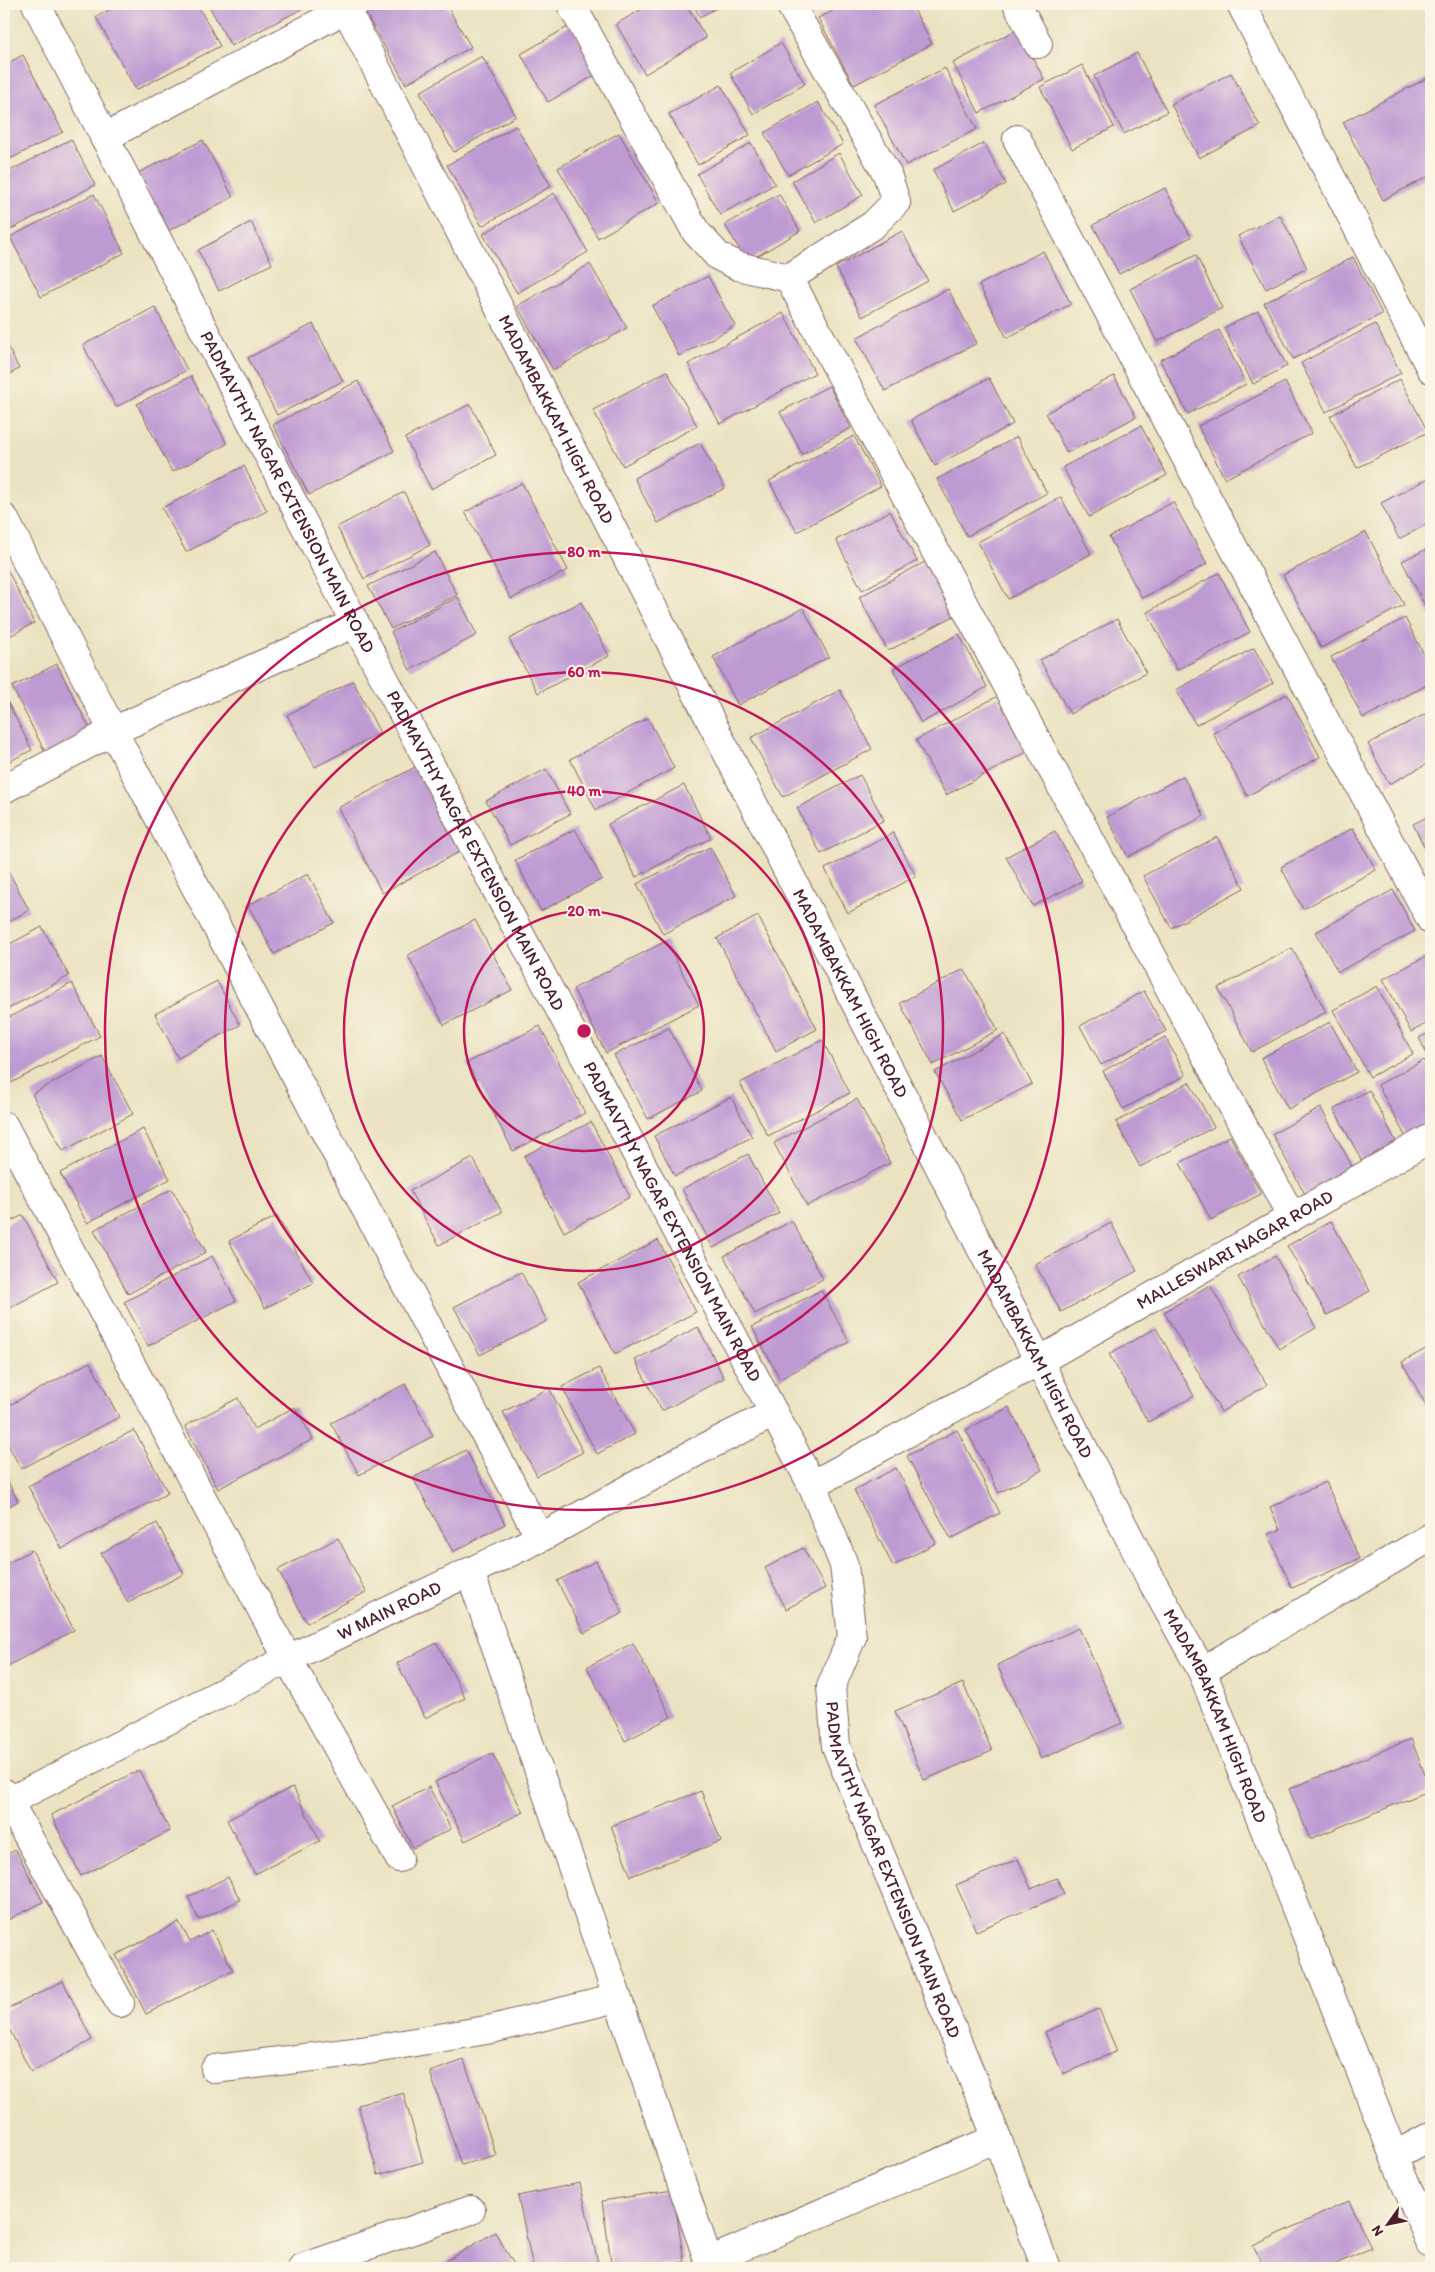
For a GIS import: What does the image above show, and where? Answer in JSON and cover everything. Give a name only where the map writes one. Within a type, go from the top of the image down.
[{"type":"street","name":"PADMAVTHY NAGAR EXTENSION MAIN ROAD","points":[[36,4],[355,623],[812,1485],[844,1565],[852,1637],[831,1687],[836,1746],[997,2138],[1046,2268]]},
{"type":"street","points":[[572,4],[696,232],[718,256],[738,266],[789,278],[873,225],[896,202],[887,174],[790,4]]},
{"type":"street","points":[[1017,4],[1038,44]]},
{"type":"street","name":"MADAMBAKKAM HIGH ROAD","points":[[104,138],[350,6],[1149,1576],[1202,1671],[1394,2156],[1431,2244]]},
{"type":"street","points":[[1250,7],[1431,369]]},
{"type":"street","points":[[1017,139],[1431,920]]},
{"type":"street","points":[[789,278],[1292,1217]]},
{"type":"street","points":[[4,518],[113,731],[540,1538]]},
{"type":"street","points":[[4,789],[113,731],[355,623]]},
{"type":"street","points":[[4,1126],[288,1659],[399,1858]]},
{"type":"street","name":"MALLESWARI NAGAR ROAD","points":[[812,1485],[1039,1361],[1431,1138]]},
{"type":"street","name":"W MAIN ROAD","points":[[5,1800],[288,1659],[540,1538],[698,1451],[774,1413]]},
{"type":"street","points":[[1202,1671],[1431,1537]]},
{"type":"street","points":[[470,1572],[710,2265],[997,2138]]},
{"type":"street","points":[[5,1800],[120,2003]]},
{"type":"street","points":[[215,2069],[362,2051],[483,2030],[618,1998]]},
{"type":"street","points":[[1394,2156],[1431,2136]]},
{"type":"street","points":[[302,2268],[471,2210]]},
{"type":"building","points":[[121,4],[197,4],[220,46],[136,90],[96,17]]},
{"type":"building","points":[[208,4],[311,4],[231,46]]},
{"type":"building","points":[[371,4],[446,4],[471,47],[406,84],[363,9]]},
{"type":"building","points":[[651,4],[686,4],[706,38],[645,74],[616,24]]},
{"type":"building","points":[[693,4],[723,4],[700,17]]},
{"type":"building","points":[[847,4],[911,4],[932,44],[854,85],[818,18]]},
{"type":"building","points":[[571,25],[599,73],[548,102],[521,54]]},
{"type":"building","points":[[1018,29],[1044,79],[979,113],[953,63]]},
{"type":"building","points":[[781,43],[805,84],[753,114],[730,73]]},
{"type":"building","points":[[1137,53],[1167,112],[1124,134],[1094,76]]},
{"type":"building","points":[[23,55],[63,132],[4,162],[4,65]]},
{"type":"building","points":[[482,56],[516,116],[454,152],[420,92]]},
{"type":"building","points":[[1082,65],[1114,127],[1072,149],[1040,87]]},
{"type":"building","points":[[945,68],[977,129],[906,165],[874,105]]},
{"type":"building","points":[[1231,73],[1260,126],[1199,158],[1171,104]]},
{"type":"building","points":[[1431,76],[1431,175],[1383,200],[1343,122]]},
{"type":"building","points":[[721,85],[750,135],[698,165],[669,114]]},
{"type":"building","points":[[818,102],[843,144],[788,175],[764,133]]},
{"type":"building","points":[[516,126],[551,186],[482,226],[447,165]]},
{"type":"building","points":[[619,133],[659,203],[598,238],[558,168]]},
{"type":"building","points":[[71,139],[95,185],[6,232],[4,227],[4,174]]},
{"type":"building","points":[[203,140],[233,197],[168,231],[138,173]]},
{"type":"building","points":[[751,143],[775,184],[720,215],[697,174]]},
{"type":"building","points":[[984,143],[1006,184],[954,211],[933,170]]},
{"type":"building","points":[[839,153],[863,195],[816,223],[792,181]]},
{"type":"building","points":[[1165,188],[1191,237],[1119,274],[1093,225]]},
{"type":"building","points":[[554,193],[588,252],[517,293],[483,234]]},
{"type":"building","points":[[94,194],[124,253],[41,297],[10,237]]},
{"type":"building","points":[[779,194],[800,231],[747,262],[725,225]]},
{"type":"building","points":[[1280,215],[1307,268],[1266,289],[1238,236]]},
{"type":"building","points":[[251,222],[272,264],[219,291],[198,250]]},
{"type":"building","points":[[902,231],[928,281],[862,317],[836,267]]},
{"type":"building","points":[[1043,251],[1071,304],[1007,338],[979,285]]},
{"type":"building","points":[[1196,255],[1222,308],[1157,342],[1130,289]]},
{"type":"building","points":[[1353,257],[1382,314],[1293,359],[1264,303]]},
{"type":"building","points":[[590,264],[627,328],[553,370],[517,306]]},
{"type":"building","points":[[708,276],[735,326],[679,356],[652,306]]},
{"type":"building","points":[[948,289],[977,343],[885,391],[856,338]]},
{"type":"building","points":[[155,307],[187,370],[116,407],[83,345]]},
{"type":"building","points":[[1258,311],[1287,366],[1253,384],[1224,328]]},
{"type":"building","points":[[783,313],[815,373],[720,424],[688,364]]},
{"type":"building","points":[[313,324],[343,381],[277,415],[248,358]]},
{"type":"building","points":[[1375,324],[1401,373],[1326,412],[1301,363]]},
{"type":"building","points":[[1219,330],[1246,384],[1188,414],[1160,360]]},
{"type":"building","points":[[4,339],[19,369],[4,377]]},
{"type":"building","points":[[667,371],[697,426],[623,466],[593,410]]},
{"type":"building","points":[[191,376],[227,444],[172,472],[137,404]]},
{"type":"building","points":[[1114,376],[1136,417],[1067,453],[1046,413]]},
{"type":"building","points":[[989,378],[1013,424],[935,466],[911,420]]},
{"type":"building","points":[[1400,379],[1428,432],[1357,468],[1330,416]]},
{"type":"building","points":[[358,381],[394,451],[309,495],[273,425]]},
{"type":"building","points":[[1285,382],[1312,433],[1225,479],[1198,426]]},
{"type":"building","points":[[829,386],[851,428],[802,454],[780,412]]},
{"type":"building","points":[[470,404],[496,455],[431,489],[405,438]]},
{"type":"building","points":[[1141,426],[1167,475],[1089,517],[1063,467]]},
{"type":"building","points":[[854,436],[881,486],[797,532],[769,481]]},
{"type":"building","points":[[1017,437],[1047,493],[967,536],[937,479]]},
{"type":"building","points":[[700,443],[725,488],[658,523],[634,478]]},
{"type":"building","points":[[244,466],[267,511],[186,552],[162,508]]},
{"type":"building","points":[[1431,477],[1431,522],[1399,539],[1381,503]]},
{"type":"building","points":[[522,483],[568,570],[511,599],[465,512]]},
{"type":"building","points":[[404,492],[430,545],[364,579],[337,527]]},
{"type":"building","points":[[1061,497],[1091,554],[1008,599],[978,542]]},
{"type":"building","points":[[1173,502],[1207,564],[1142,598],[1109,537]]},
{"type":"building","points":[[890,511],[917,561],[862,590],[836,540]]},
{"type":"building","points":[[1366,532],[1404,605],[1321,648],[1283,575]]},
{"type":"building","points":[[1431,547],[1431,617],[1402,561]]},
{"type":"building","points":[[435,552],[457,595],[391,629],[368,586]]},
{"type":"building","points":[[925,562],[954,616],[888,651],[859,597]]},
{"type":"building","points":[[4,563],[34,623],[4,639]]},
{"type":"building","points":[[1219,573],[1250,632],[1177,670],[1147,612]]},
{"type":"building","points":[[458,597],[477,635],[410,670],[391,632]]},
{"type":"building","points":[[581,602],[609,656],[538,693],[509,639]]},
{"type":"building","points":[[803,608],[829,657],[738,705],[713,657]]},
{"type":"building","points":[[1405,618],[1431,668],[1431,683],[1363,718],[1331,657]]},
{"type":"building","points":[[1117,619],[1146,673],[1070,714],[1040,660]]},
{"type":"building","points":[[959,634],[987,687],[921,723],[893,669]]},
{"type":"building","points":[[1254,648],[1273,683],[1196,725],[1176,690]]},
{"type":"building","points":[[57,664],[91,731],[46,754],[12,687]]},
{"type":"building","points":[[353,681],[380,733],[315,767],[287,715]]},
{"type":"building","points":[[840,690],[872,749],[783,797],[751,738]]},
{"type":"building","points":[[1287,694],[1320,757],[1247,796],[1213,733]]},
{"type":"building","points":[[4,695],[32,750],[4,764]]},
{"type":"building","points":[[998,696],[1027,752],[946,795],[916,740]]},
{"type":"building","points":[[1431,711],[1431,762],[1389,784],[1368,744]]},
{"type":"building","points":[[648,718],[674,768],[596,810],[570,759]]},
{"type":"building","points":[[421,764],[465,849],[382,893],[338,808]]},
{"type":"building","points":[[546,769],[570,814],[510,845],[486,801]]},
{"type":"building","points":[[860,775],[884,820],[821,854],[797,808]]},
{"type":"building","points":[[1183,776],[1204,816],[1128,857],[1107,817]]},
{"type":"building","points":[[684,785],[711,838],[636,877],[608,824]]},
{"type":"building","points":[[1431,815],[1431,860],[1413,824]]},
{"type":"building","points":[[1353,828],[1376,870],[1303,909],[1281,867]]},
{"type":"building","points":[[575,829],[602,879],[541,911],[515,860]]},
{"type":"building","points":[[1055,831],[1082,881],[1033,906],[1006,857]]},
{"type":"building","points":[[893,833],[916,876],[848,913],[825,869]]},
{"type":"building","points":[[1217,837],[1244,888],[1171,928],[1143,876]]},
{"type":"building","points":[[710,847],[736,896],[663,934],[637,884]]},
{"type":"building","points":[[4,863],[29,910],[4,924]]},
{"type":"building","points":[[308,874],[334,923],[274,954],[248,905]]},
{"type":"building","points":[[1393,890],[1415,931],[1338,972],[1316,932]]},
{"type":"building","points":[[758,916],[817,1029],[776,1051],[717,938]]},
{"type":"building","points":[[475,920],[512,990],[444,1025],[408,955]]},
{"type":"building","points":[[42,927],[69,976],[4,1011],[4,947]]},
{"type":"building","points":[[666,941],[699,1005],[606,1053],[573,989]]},
{"type":"building","points":[[1292,948],[1326,1012],[1252,1052],[1218,988]]},
{"type":"building","points":[[1425,957],[1431,970],[1431,1021],[1411,1032],[1383,979]]},
{"type":"building","points":[[964,969],[998,1030],[933,1065],[900,1003]]},
{"type":"building","points":[[217,981],[240,1025],[178,1058],[155,1014]]},
{"type":"building","points":[[72,983],[100,1036],[11,1083],[4,1069],[4,1020]]},
{"type":"building","points":[[1377,986],[1413,1054],[1370,1077],[1333,1010]]},
{"type":"building","points":[[1144,991],[1166,1031],[1101,1065],[1080,1026]]},
{"type":"building","points":[[1330,1022],[1357,1072],[1288,1109],[1261,1058]]},
{"type":"building","points":[[540,1026],[585,1113],[513,1151],[467,1063]]},
{"type":"building","points":[[669,1028],[702,1091],[648,1119],[614,1055]]},
{"type":"building","points":[[1431,1032],[1431,1062],[1419,1038]]},
{"type":"building","points":[[1005,1034],[1032,1084],[962,1120],[935,1072]]},
{"type":"building","points":[[1165,1037],[1186,1075],[1123,1109],[1103,1071]]},
{"type":"building","points":[[822,1040],[850,1093],[768,1136],[740,1083]]},
{"type":"building","points":[[102,1056],[133,1114],[63,1151],[32,1094]]},
{"type":"building","points":[[1424,1060],[1431,1073],[1431,1134],[1410,1145],[1378,1085]]},
{"type":"building","points":[[1189,1082],[1214,1127],[1140,1167],[1116,1122]]},
{"type":"building","points":[[1369,1090],[1401,1151],[1366,1169],[1334,1109]]},
{"type":"building","points":[[731,1097],[752,1137],[675,1176],[654,1136]]},
{"type":"building","points":[[857,1099],[890,1163],[807,1206],[774,1143]]},
{"type":"building","points":[[1321,1108],[1354,1170],[1306,1196],[1272,1134]]},
{"type":"building","points":[[591,1122],[630,1197],[564,1232],[524,1156]]},
{"type":"building","points":[[143,1129],[170,1179],[87,1223],[60,1173]]},
{"type":"building","points":[[1230,1136],[1261,1194],[1211,1220],[1180,1163]]},
{"type":"building","points":[[748,1154],[779,1213],[713,1248],[682,1189]]},
{"type":"building","points":[[473,1158],[502,1212],[439,1245],[410,1191]]},
{"type":"building","points":[[172,1189],[206,1252],[128,1294],[94,1230]]},
{"type":"building","points":[[23,1215],[58,1282],[4,1311],[4,1225]]},
{"type":"building","points":[[277,1216],[313,1283],[265,1308],[229,1241]]},
{"type":"building","points":[[792,1221],[823,1279],[755,1314],[724,1256]]},
{"type":"building","points":[[1331,1221],[1370,1291],[1327,1315],[1287,1246]]},
{"type":"building","points":[[1111,1223],[1137,1271],[1061,1312],[1035,1264]]},
{"type":"building","points":[[658,1240],[696,1312],[615,1354],[578,1282]]},
{"type":"building","points":[[212,1256],[236,1301],[148,1346],[124,1302]]},
{"type":"building","points":[[1275,1256],[1316,1328],[1279,1349],[1238,1277]]},
{"type":"building","points":[[521,1272],[547,1321],[480,1355],[454,1307]]},
{"type":"building","points":[[1210,1285],[1267,1385],[1221,1412],[1164,1312]]},
{"type":"building","points":[[821,1290],[849,1342],[780,1379],[752,1327]]},
{"type":"building","points":[[698,1327],[724,1378],[662,1411],[635,1360]]},
{"type":"building","points":[[1156,1328],[1194,1396],[1148,1422],[1109,1354]]},
{"type":"building","points":[[1431,1346],[1431,1414],[1402,1362]]},
{"type":"building","points":[[90,1362],[119,1417],[21,1469],[4,1437],[4,1408]]},
{"type":"building","points":[[599,1368],[635,1434],[597,1454],[562,1387]]},
{"type":"building","points":[[405,1384],[433,1436],[359,1475],[331,1423]]},
{"type":"building","points":[[549,1388],[583,1452],[537,1476],[503,1412]]},
{"type":"building","points":[[238,1398],[254,1429],[295,1407],[313,1439],[218,1489],[185,1426]]},
{"type":"building","points":[[1009,1407],[1042,1470],[999,1493],[966,1430]]},
{"type":"building","points":[[134,1430],[168,1493],[62,1549],[28,1486]]},
{"type":"building","points":[[957,1430],[1000,1513],[951,1539],[907,1456]]},
{"type":"building","points":[[466,1450],[505,1524],[453,1552],[413,1478]]},
{"type":"building","points":[[896,1468],[936,1543],[893,1566],[854,1490]]},
{"type":"building","points":[[4,1474],[18,1501],[4,1509]]},
{"type":"building","points":[[1326,1482],[1359,1559],[1292,1588],[1268,1534],[1280,1530],[1270,1507]]},
{"type":"building","points":[[157,1523],[184,1574],[128,1603],[101,1553]]},
{"type":"building","points":[[338,1538],[366,1592],[307,1623],[278,1570]]},
{"type":"building","points":[[803,1548],[825,1588],[786,1609],[765,1568]]},
{"type":"building","points":[[32,1550],[74,1630],[4,1668],[4,1565]]},
{"type":"building","points":[[596,1561],[623,1613],[584,1633],[557,1581]]},
{"type":"building","points":[[1079,1628],[1122,1723],[1041,1759],[997,1665]]},
{"type":"building","points":[[437,1643],[465,1698],[425,1718],[397,1663]]},
{"type":"building","points":[[633,1643],[671,1717],[625,1741],[587,1667]]},
{"type":"building","points":[[963,1683],[992,1751],[924,1780],[895,1711]]},
{"type":"building","points":[[1411,1739],[1431,1790],[1310,1839],[1289,1789]]},
{"type":"building","points":[[492,1753],[523,1812],[465,1841],[435,1782]]},
{"type":"building","points":[[139,1770],[170,1831],[81,1876],[51,1815]]},
{"type":"building","points":[[293,1787],[320,1841],[255,1874],[227,1820]]},
{"type":"building","points":[[429,1787],[451,1829],[413,1848],[392,1806]]},
{"type":"building","points":[[701,1791],[721,1841],[631,1876],[611,1826]]},
{"type":"building","points":[[16,1850],[43,1902],[4,1922],[4,1856]]},
{"type":"building","points":[[1018,1859],[1031,1889],[1057,1878],[1064,1894],[976,1931],[956,1885]]},
{"type":"building","points":[[228,1877],[240,1900],[199,1920],[188,1897]]},
{"type":"building","points":[[179,1922],[190,1942],[212,1930],[233,1970],[146,2014],[116,1955]]},
{"type":"building","points":[[63,1981],[92,2040],[31,2072],[4,2019],[4,2011]]},
{"type":"building","points":[[1099,2009],[1117,2051],[1063,2074],[1045,2032]]},
{"type":"building","points":[[464,2060],[496,2155],[461,2165],[430,2072]]},
{"type":"building","points":[[403,2092],[423,2162],[378,2175],[358,2105]]},
{"type":"building","points":[[580,2183],[599,2268],[533,2268],[518,2196]]},
{"type":"building","points":[[673,2190],[684,2262],[642,2268],[612,2268],[602,2201]]},
{"type":"building","points":[[1349,2201],[1371,2248],[1327,2268],[1264,2268],[1253,2246]]},
{"type":"building","points":[[495,2232],[516,2268],[435,2268]]}]
